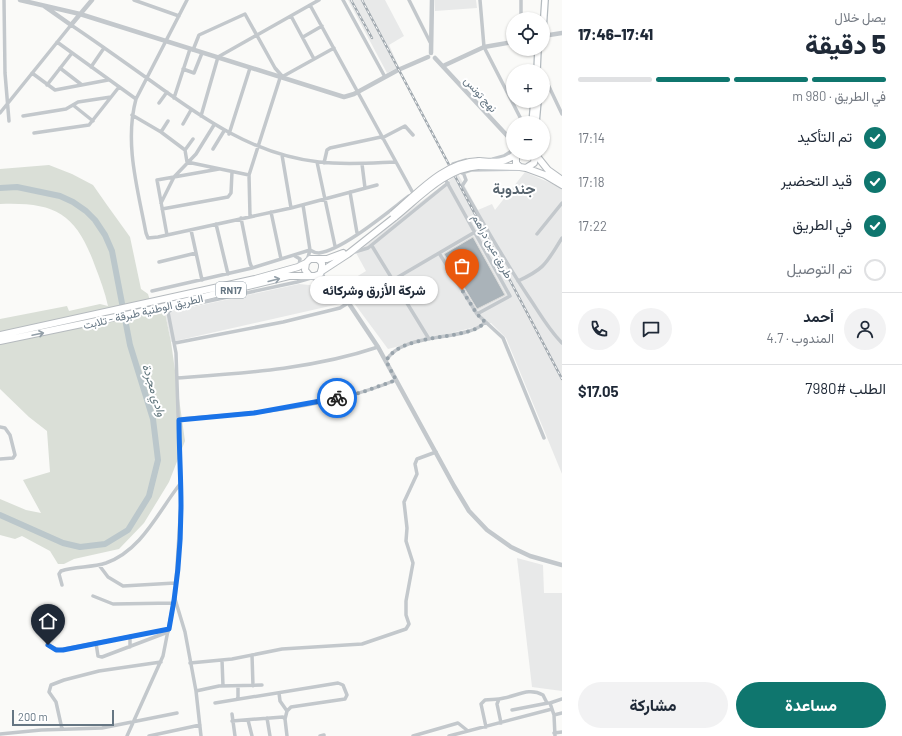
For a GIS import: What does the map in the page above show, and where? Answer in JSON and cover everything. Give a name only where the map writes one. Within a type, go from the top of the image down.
[{"type":"main road","points":[[540,12],[541,0]]},
{"type":"main road","points":[[544,12],[545,0]]},
{"type":"main road","name":"RN17","points":[[304,265],[317,259],[327,259],[347,250],[450,173],[479,163],[500,162],[507,160]]},
{"type":"main road","points":[[516,160],[516,163],[523,168]]},
{"type":"main road","name":"RN17","points":[[523,168],[534,164],[534,160]]},
{"type":"main road","name":"RN17","points":[[539,160],[546,172],[562,185]]},
{"type":"main road","name":"RN17","points":[[479,163],[546,172],[562,180]]},
{"type":"main road","name":"RN17","points":[[310,276],[348,254],[394,216]]},
{"type":"main road","points":[[317,259],[322,263],[321,271]]},
{"type":"main road","points":[[304,265],[310,276]]},
{"type":"main road","name":"الطريق الوطنية طبرقة - تلابت","points":[[0,341],[93,318],[153,301],[304,265]]},
{"type":"main road","name":"الطريق الوطنية طبرقة - تلابت","points":[[0,336],[93,318],[154,309],[289,276],[310,276]]},
{"type":"street","points":[[4,0],[2,73],[9,121]]},
{"type":"street","points":[[20,0],[80,14],[165,42],[218,57],[344,97],[357,93],[385,77],[430,55],[432,45],[432,0]]},
{"type":"street","points":[[0,113],[92,0]]},
{"type":"street","points":[[134,0],[146,2],[179,16]]},
{"type":"street","points":[[186,0],[136,99],[132,115],[130,136],[146,233],[151,238],[291,208],[376,185]]},
{"type":"street","points":[[201,116],[218,57],[319,0]]},
{"type":"street","points":[[343,0],[385,77]]},
{"type":"street","points":[[409,0],[432,45]]},
{"type":"street","points":[[480,0],[484,47],[519,116]]},
{"type":"street","points":[[521,0],[521,12]]},
{"type":"street","points":[[41,4],[191,110],[229,134],[258,147],[282,155],[324,163],[362,164],[395,162]]},
{"type":"street","points":[[152,291],[252,268],[310,250],[318,253],[328,250],[357,234],[413,193],[310,5]]},
{"type":"street","points":[[174,98],[183,69],[199,34],[244,14],[247,15],[281,77]]},
{"type":"street","points":[[291,16],[314,59]]},
{"type":"street","points":[[303,37],[322,26]]},
{"type":"street","points":[[550,35],[562,33]]},
{"type":"street","points":[[57,42],[136,99]]},
{"type":"street","points":[[443,66],[484,47],[506,43]]},
{"type":"street","points":[[91,67],[104,48]]},
{"type":"street","points":[[250,216],[249,175],[281,77],[334,48]]},
{"type":"street","points":[[47,85],[72,53]]},
{"type":"street","points":[[183,69],[194,73],[202,53]]},
{"type":"street","name":"نهج تونس","points":[[430,55],[435,55],[434,58],[506,134]]},
{"type":"street","points":[[60,68],[82,85]]},
{"type":"street","points":[[229,134],[250,68]]},
{"type":"street","points":[[32,73],[56,90],[108,80]]},
{"type":"street","points":[[34,133],[86,126],[93,121],[119,87]]},
{"type":"street","points":[[550,90],[562,114]]},
{"type":"street","points":[[159,104],[167,92]]},
{"type":"street","points":[[23,116],[66,109],[78,102],[111,97]]},
{"type":"street","points":[[73,105],[93,121]]},
{"type":"street","points":[[183,124],[191,110]]},
{"type":"street","points":[[132,115],[161,132],[185,150],[187,162]]},
{"type":"street","points":[[161,132],[168,121]]},
{"type":"street","points":[[161,203],[174,177],[196,154],[214,125]]},
{"type":"street","points":[[324,163],[327,151],[330,148],[381,137],[405,126],[412,135]]},
{"type":"street","points":[[213,149],[224,131]]},
{"type":"street","points":[[185,150],[193,139]]},
{"type":"street","points":[[282,155],[291,208]]},
{"type":"street","points":[[506,156],[500,158],[466,160],[451,165],[457,174],[471,170],[521,170],[523,168]]},
{"type":"street","points":[[187,162],[249,175]]},
{"type":"street","points":[[317,162],[335,246]]},
{"type":"street","points":[[362,164],[365,188]]},
{"type":"street","points":[[167,235],[156,180],[219,169]]},
{"type":"street","points":[[162,209],[228,197],[231,193],[232,172]]},
{"type":"street","name":"طريق عين دراهم","points":[[413,193],[442,172],[510,296],[477,314]]},
{"type":"street","name":"طريق عين دراهم","points":[[463,172],[466,180],[462,186],[518,281]]},
{"type":"street","points":[[348,254],[364,250],[372,246],[391,231],[400,221],[448,183]]},
{"type":"street","points":[[350,192],[357,234]]},
{"type":"street","points":[[537,234],[562,203]]},
{"type":"street","points":[[303,205],[310,250],[317,259]]},
{"type":"street","points":[[271,212],[281,259]]},
{"type":"street","points":[[241,218],[252,268]]},
{"type":"street","points":[[216,224],[228,274]]},
{"type":"street","points":[[191,230],[202,280]]},
{"type":"street","points":[[393,280],[475,232]]},
{"type":"street","points":[[562,238],[544,266],[518,281],[552,333],[562,343]]},
{"type":"street","points":[[372,246],[429,339]]},
{"type":"street","points":[[292,256],[298,257],[301,264],[304,265],[310,250]]},
{"type":"street","points":[[327,259],[324,254],[328,250]]},
{"type":"street","points":[[159,262],[196,253]]},
{"type":"street","points":[[439,253],[477,314],[504,340],[544,438]]},
{"type":"street","points":[[321,271],[325,281],[353,310],[378,347],[463,502],[487,530],[511,547],[530,556],[562,565]]},
{"type":"street","points":[[310,276],[347,303]]},
{"type":"street","points":[[127,736],[161,662],[169,631],[174,601],[180,536],[179,420],[175,343],[168,312],[169,310],[297,282],[310,276]]},
{"type":"street","points":[[297,282],[310,276]]},
{"type":"street","points":[[175,343],[283,322],[340,308],[347,303]]},
{"type":"street","points":[[386,361],[389,354],[395,350],[429,339],[477,329],[485,322]]},
{"type":"street","points":[[177,378],[282,368],[354,355],[378,347]]},
{"type":"street","points":[[179,420],[278,410],[363,392],[396,380]]},
{"type":"street","points":[[0,427],[6,428],[10,434],[15,455],[13,458],[0,460]]},
{"type":"street","points":[[190,663],[222,660],[282,649],[362,644],[386,637],[408,628],[406,601],[413,563],[406,540],[408,528],[404,502],[417,474],[415,464],[417,458],[436,452]]},
{"type":"street","points":[[62,585],[59,574],[61,571],[81,566],[99,565],[123,554],[141,538],[180,484]]},
{"type":"street","points":[[99,565],[108,577],[122,586],[175,583]]},
{"type":"street","points":[[93,596],[113,604],[174,601]]},
{"type":"street","points":[[174,601],[183,623],[196,691],[201,736]]},
{"type":"street","points":[[44,631],[46,643],[56,650],[130,636],[169,631]]},
{"type":"street","points":[[96,643],[98,656],[100,657],[130,647],[169,631]]},
{"type":"street","points":[[130,636],[130,647]]},
{"type":"street","points":[[252,655],[253,686]]},
{"type":"street","points":[[222,660],[223,686]]},
{"type":"street","points":[[62,729],[56,702],[49,692],[51,685],[64,680],[100,671],[161,662]]},
{"type":"street","points":[[215,703],[238,698],[338,683],[343,685],[347,695],[345,699],[291,707],[287,711],[285,719],[287,736]]},
{"type":"street","points":[[196,691],[223,686],[262,685]]},
{"type":"street","points":[[238,686],[238,698]]},
{"type":"street","points":[[486,727],[482,703],[487,700],[499,699],[523,692],[534,692],[543,695],[552,708],[554,715],[554,735],[562,732]]},
{"type":"street","points":[[279,693],[280,701],[287,711]]},
{"type":"street","points":[[499,699],[497,704],[501,723]]},
{"type":"street","points":[[512,710],[562,699]]},
{"type":"street","points":[[449,736],[552,708]]},
{"type":"street","points":[[554,715],[562,713]]},
{"type":"street","points":[[0,734],[62,729],[102,728],[177,714]]},
{"type":"street","points":[[232,714],[235,736]]},
{"type":"street","points":[[232,721],[283,717],[285,719]]},
{"type":"street","points":[[266,718],[270,736]]},
{"type":"street","points":[[248,720],[252,736]]},
{"type":"street","points":[[414,736],[456,723],[461,724],[468,731]]},
{"type":"street","points":[[150,736],[200,725]]},
{"type":"shaded area","points":[[348,0],[385,0],[404,36],[389,45],[399,67],[387,73]]},
{"type":"shaded area","points":[[435,0],[476,0],[477,8],[435,11]]},
{"type":"shaded area","points":[[49,165],[72,174],[93,185],[130,237],[141,289],[148,294],[154,314],[165,313],[171,342],[185,441],[169,482],[144,523],[119,549],[74,559],[64,564],[58,564],[50,551],[22,536],[15,539],[0,535],[0,499],[26,510],[41,513],[23,480],[50,472],[47,431],[29,417],[0,389],[0,319],[67,306],[69,311],[100,304],[108,306],[101,281],[88,248],[80,234],[71,223],[61,214],[35,205],[0,204],[0,169]]},
{"type":"shaded area","points":[[525,172],[562,188],[562,474],[506,338],[491,323],[388,349],[354,303],[338,288],[366,271],[355,251],[458,174],[478,210],[492,204],[495,210]]},
{"type":"shaded area","points":[[299,284],[320,286],[336,297],[339,304],[171,342],[165,313]]},
{"type":"shaded area","points":[[517,558],[543,565],[544,593],[562,593],[562,691],[532,687]]},
{"type":"building","points":[[473,237],[505,295],[477,309],[444,254]]},
{"type":"waterway","name":"وادي مجردة","points":[[0,188],[17,187],[60,196],[73,202],[86,211],[95,220],[105,235],[112,251],[130,345],[153,419],[158,460],[149,496],[128,530],[105,544],[80,547],[63,543],[0,515]]},
{"type":"railway","points":[[351,0],[372,38]]},
{"type":"railway","points":[[362,0],[562,379]]},
{"type":"way so far","points":[[337,398],[377,388],[396,380],[386,361],[389,354],[395,350],[429,339],[481,327],[485,322],[477,314],[462,290]]},
{"type":"place","name":"شركة الأزرق وشركائه","points":[[462,290]]},
{"type":"district","name":"جندوبة","points":[[514,188]]},
{"type":"route","points":[[48,645],[56,650],[63,650],[169,629],[175,599],[175,583],[180,536],[181,502],[179,420],[278,410],[337,398]]}]
